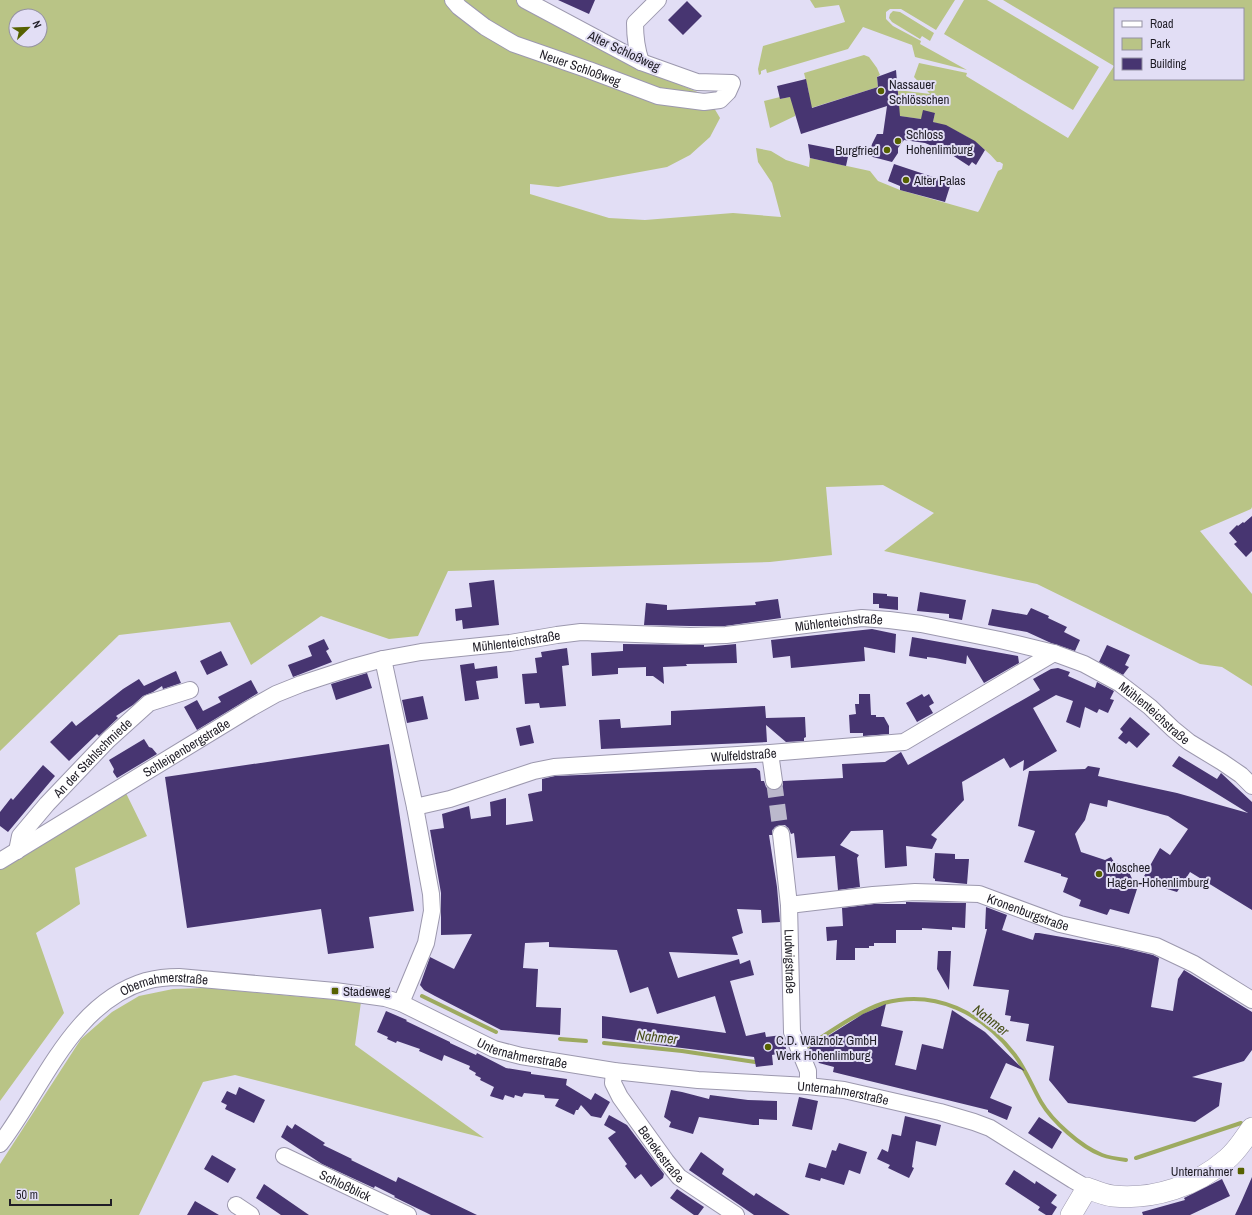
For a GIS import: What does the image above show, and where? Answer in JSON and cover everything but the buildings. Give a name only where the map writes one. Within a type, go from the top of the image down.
[{"type":"street","name":"Neuer Schloßweg","points":[[454,0],[459,7],[485,26],[514,44],[658,96],[704,102],[720,100]]},
{"type":"street","name":"Alter Schloßweg","points":[[525,0],[641,62],[696,82],[732,83],[728,92],[720,100]]},
{"type":"street","points":[[641,62],[637,51],[635,23],[658,0]]},
{"type":"street","name":"Mühlenteichstraße","points":[[383,659],[421,652],[510,643],[581,632],[682,636],[726,635],[862,618],[921,624],[1054,653],[1084,664],[1119,683],[1150,706],[1173,729],[1189,742],[1234,771],[1252,786]]},
{"type":"street","name":"Wulfeldstraße","points":[[415,807],[450,799],[520,775],[554,767],[770,753],[904,742],[1054,653]]},
{"type":"street","points":[[383,659],[415,807],[431,894],[432,911],[426,943],[401,1003]]},
{"type":"street","name":"Schleipenbergstraße","points":[[0,861],[276,694],[301,684],[383,659]]},
{"type":"street","name":"An der Stahlschmiede","points":[[17,851],[20,836],[47,804],[108,740],[149,703],[190,690]]},
{"type":"street","points":[[770,753],[774,781]]},
{"type":"street","name":"Ludwigstraße","points":[[781,834],[788,905],[792,1032],[808,1071],[808,1086]]},
{"type":"street","name":"Kronenburgstraße","points":[[788,905],[873,895],[915,892],[979,894],[1060,924],[1156,946],[1194,964],[1252,1000]]},
{"type":"street","name":"Obernahmerstraße","points":[[0,1144],[13,1128],[73,1034],[102,1005],[116,995],[146,981],[162,978],[200,978],[335,991],[385,998],[401,1003]]},
{"type":"street","name":"Unternahmerstraße","points":[[401,1003],[494,1048],[508,1053],[614,1072],[698,1080],[808,1086],[844,1090],[940,1112],[990,1128],[1087,1188],[1113,1196],[1158,1194],[1178,1188],[1198,1179],[1227,1159],[1240,1146],[1252,1128]]},
{"type":"street","name":"Benekestraße","points":[[614,1072],[613,1083],[620,1097],[670,1167],[679,1177],[736,1215]]},
{"type":"street","name":"Schloßblick","points":[[284,1156],[408,1215]]},
{"type":"street","points":[[1071,1215],[1087,1188]]},
{"type":"street","points":[[236,1205],[251,1215]]},
{"type":"green space","points":[[0,0],[525,0],[620,60],[707,96],[720,118],[710,137],[690,155],[667,167],[558,187],[530,184],[530,194],[609,218],[645,220],[733,213],[781,217],[772,183],[758,162],[756,148],[771,151],[786,160],[809,167],[810,158],[870,171],[878,181],[900,190],[978,212],[998,171],[1002,169],[1003,164],[997,162],[984,149],[960,133],[933,122],[935,113],[921,119],[899,116],[898,90],[930,94],[914,77],[919,63],[967,73],[966,76],[1068,138],[1114,66],[1003,0],[1252,0],[1252,507],[1251,509],[1200,531],[1252,594],[1252,686],[1222,667],[1200,664],[1037,584],[884,551],[934,513],[883,485],[826,487],[832,555],[770,562],[448,571],[418,636],[389,639],[321,616],[251,665],[230,622],[119,635],[0,751]]},
{"type":"green space","points":[[810,0],[955,0],[936,30],[901,9],[890,9],[886,12],[886,19],[893,26],[921,41],[920,44],[967,70],[915,57],[912,45],[863,27],[848,49],[767,73],[766,69],[761,71],[761,74],[759,75],[758,69],[763,46],[845,22],[839,5],[815,8]]},
{"type":"green space","points":[[964,0],[987,0],[1099,67],[1073,110],[944,34]]},
{"type":"green space","points":[[893,11],[900,12],[934,33],[930,41],[922,36],[920,39],[892,22],[889,18]]},
{"type":"green space","points":[[864,55],[869,57],[877,68],[880,75],[877,77],[878,87],[795,113],[795,116],[770,128],[764,101],[809,93],[804,73]]},
{"type":"green space","points":[[123,787],[147,836],[75,868],[80,904],[36,933],[64,1013],[0,1101],[0,868]]},
{"type":"green space","points":[[205,988],[361,1002],[355,1045],[484,1138],[235,1075],[203,1082],[139,1215],[0,1215],[0,1164],[81,1039],[112,1012],[139,996],[173,989]]},
{"type":"waterway","name":"Nahmer","points":[[422,996],[496,1032]]},
{"type":"waterway","name":"Nahmer","points":[[805,1048],[864,1011],[884,1003],[903,999],[922,999],[940,1002],[973,1016],[1001,1039],[1018,1059],[1046,1109],[1052,1117],[1076,1140],[1102,1155],[1126,1160]]},
{"type":"waterway","name":"Nahmer","points":[[560,1039],[586,1041]]},
{"type":"waterway","name":"Nahmer","points":[[604,1043],[682,1051],[755,1062]]},
{"type":"waterway","name":"Nahmer","points":[[1136,1158],[1241,1123]]},
{"type":"tunnel","points":[[774,781],[781,834]]},
{"type":"place","name":"Nassauer Schlösschen","points":[[881,91]]},
{"type":"place","name":"Schloss Hohenlimburg","points":[[898,141]]},
{"type":"place","name":"Burgfried","points":[[887,150]]},
{"type":"place","name":"Alter Palas","points":[[906,180]]},
{"type":"place","name":"Moschee Hagen-Hohenlimburg","points":[[1099,874]]},
{"type":"place","name":"Stadeweg","points":[[335,991]]},
{"type":"place","name":"C.D. Wälzholz GmbH Werk Hohenlimburg","points":[[768,1047]]},
{"type":"place","name":"Unternahmer","points":[[1241,1171]]}]
